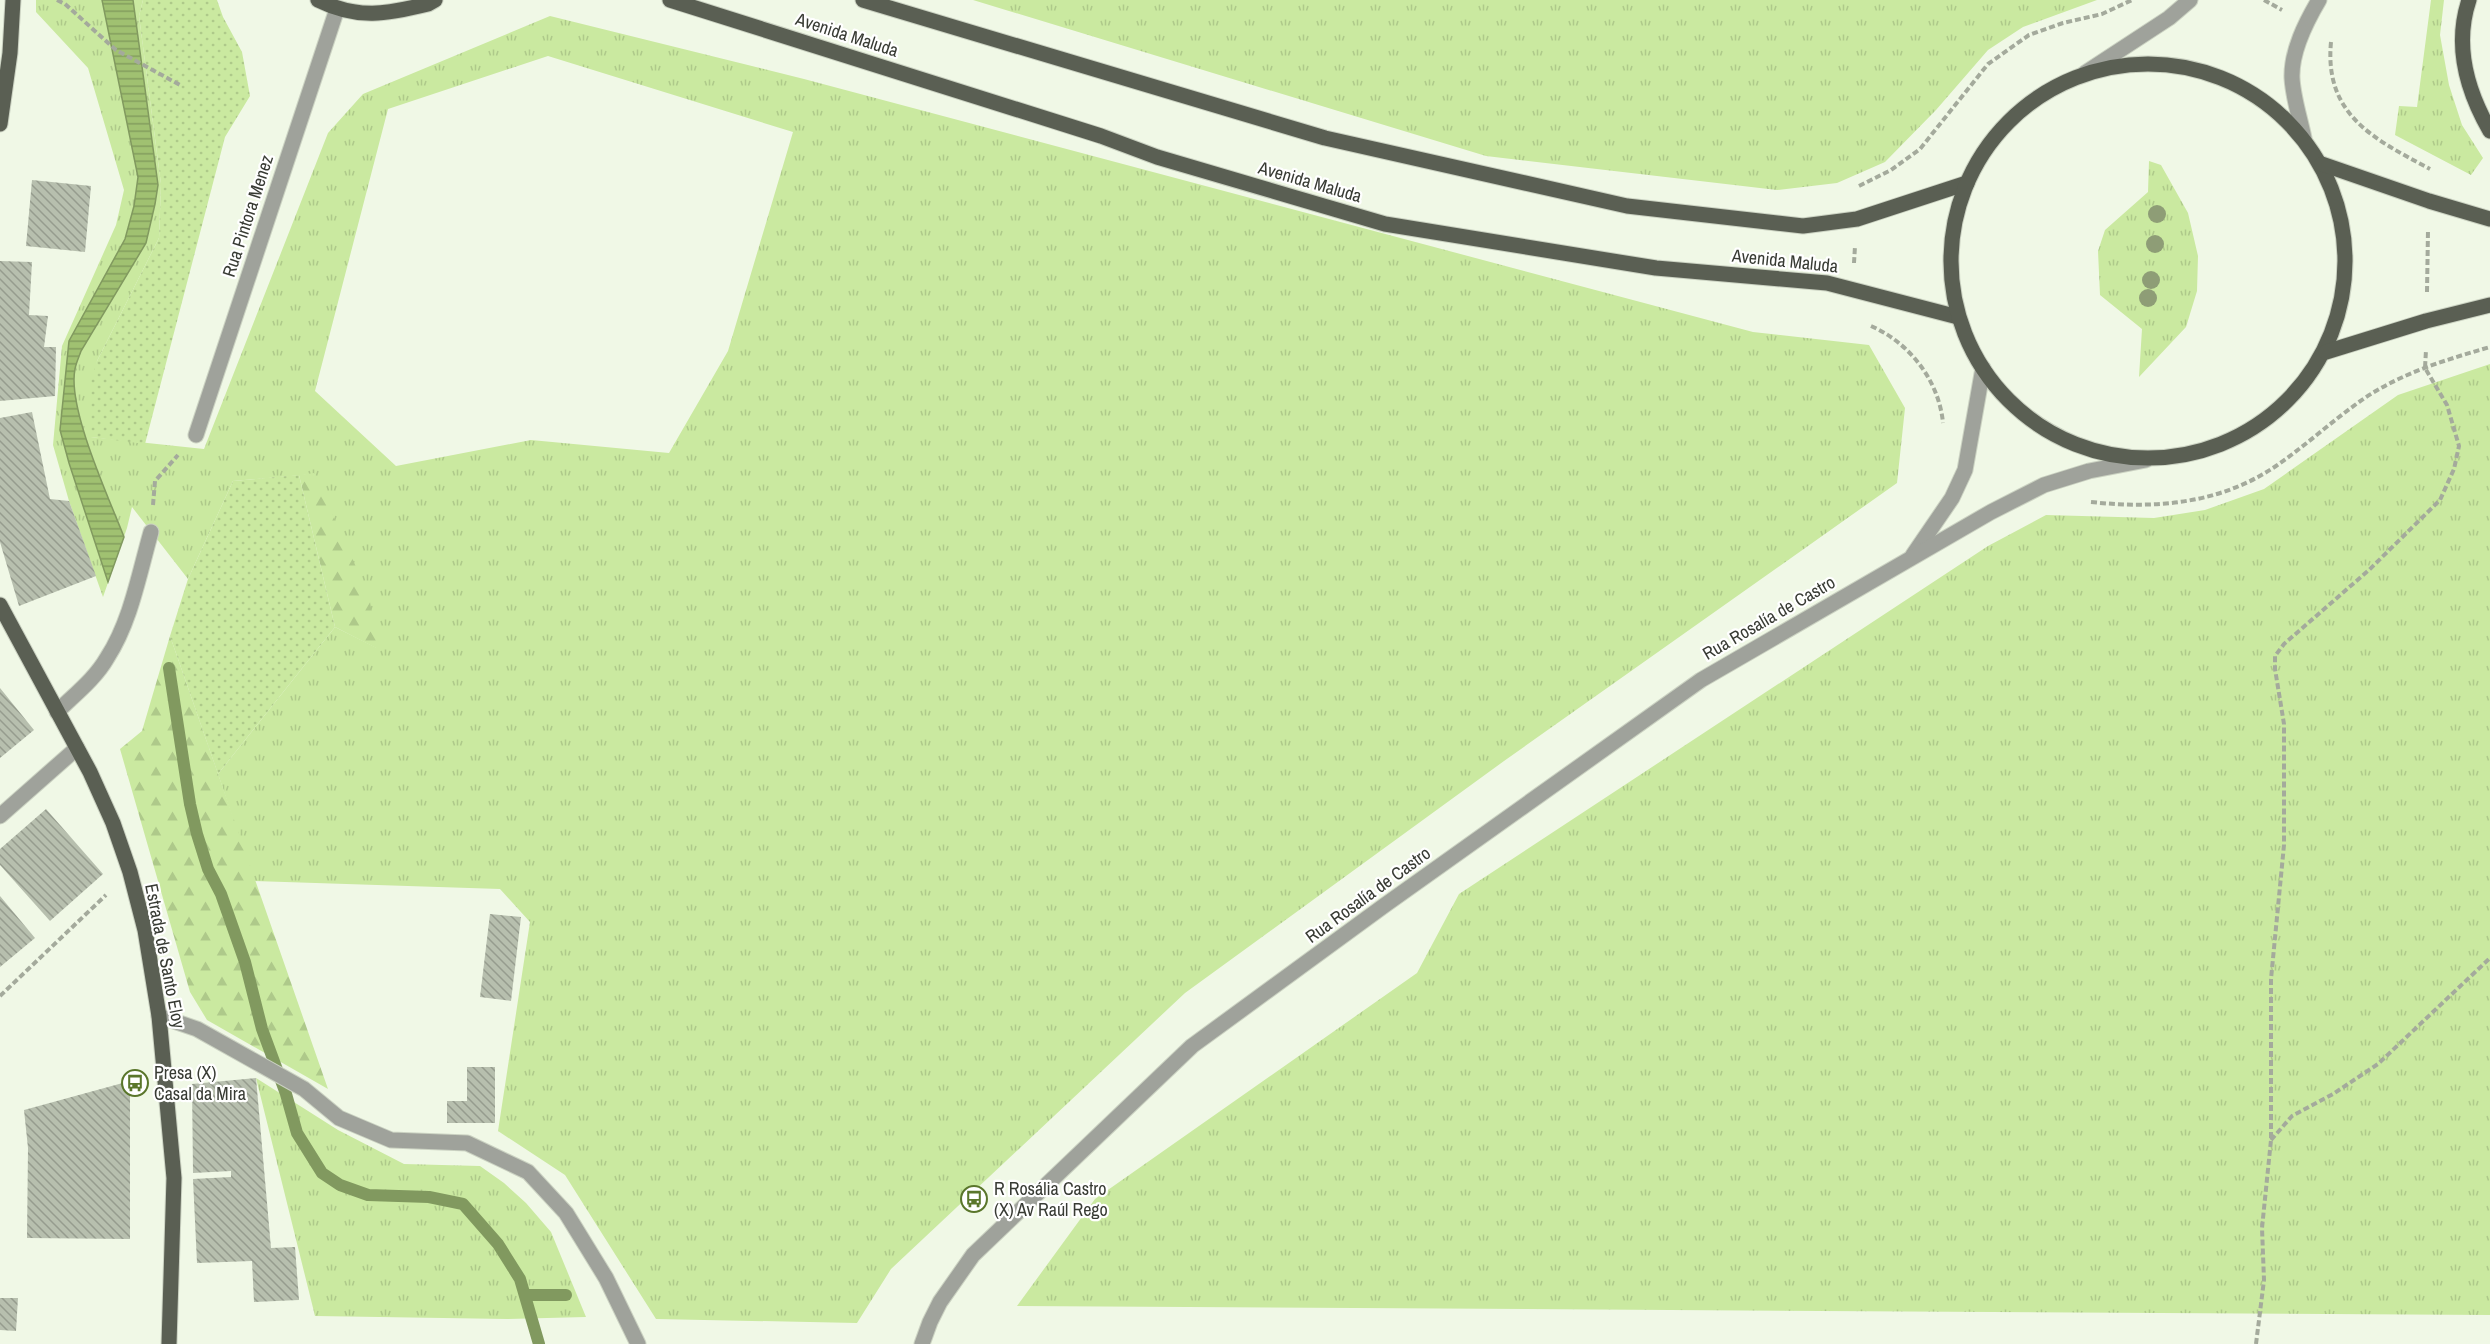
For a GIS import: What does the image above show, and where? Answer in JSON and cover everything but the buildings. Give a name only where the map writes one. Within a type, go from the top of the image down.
[{"type":"main road","points":[[0,124],[10,52],[13,0]]},
{"type":"main road","points":[[318,0],[337,9],[383,15],[428,4],[435,0]]},
{"type":"main road","name":"Avenida Maluda","points":[[670,0],[1101,136],[1156,157],[1385,224],[1656,268],[1827,283],[1958,317]]},
{"type":"main road","name":"Avenida Maluda","points":[[863,0],[1325,138],[1627,206],[1803,226],[1857,219],[1967,183]]},
{"type":"main road","points":[[2469,0],[2462,50],[2469,90],[2490,131]]},
{"type":"main road","points":[[2139,63],[2201,70],[2258,96],[2304,138],[2322,164],[2344,225],[2345,290],[2326,352],[2294,397],[2251,432],[2200,453],[2146,460],[2091,451],[2039,428],[1999,391],[1983,368],[1958,317],[1953,291],[1952,237],[1967,183],[1995,135],[2035,98],[2085,73],[2139,63]]},
{"type":"main road","points":[[2322,164],[2429,201],[2490,219]]},
{"type":"main road","points":[[2326,352],[2426,321],[2490,305]]},
{"type":"main road","name":"Estrada de Santo Eloy","points":[[0,605],[77,748],[113,823],[130,872],[145,930],[159,1016],[174,1178],[169,1344]]},
{"type":"street","points":[[2085,73],[2169,18],[2190,0]]},
{"type":"street","points":[[2304,138],[2292,77],[2297,48],[2306,23],[2319,0]]},
{"type":"street","name":"Rua Pintora Menez","points":[[196,435],[337,9]]},
{"type":"street","name":"Rua Rosalía de Castro","points":[[1910,560],[1952,498],[1965,470],[1983,368]]},
{"type":"street","name":"Rua Rosalía de Castro","points":[[922,1344],[940,1302],[973,1254],[1191,1046],[1701,680],[1990,512],[2043,485],[2089,471],[2146,460]]},
{"type":"street","points":[[57,712],[94,676],[108,658],[127,616],[151,532]]},
{"type":"street","points":[[0,816],[77,748]]},
{"type":"street","points":[[159,1016],[197,1029],[304,1089],[339,1118],[391,1140],[467,1143],[528,1172],[566,1213],[606,1278],[638,1344]]},
{"type":"path","points":[[57,0],[116,50],[180,85]]},
{"type":"path","points":[[2084,501],[2147,506],[2176,504],[2232,488],[2274,468],[2361,401],[2425,368],[2490,347]]},
{"type":"path","points":[[2256,1344],[2264,1280],[2262,1228],[2271,1140],[2271,980],[2284,834],[2284,724],[2275,669],[2276,656],[2284,644],[2369,570],[2440,500],[2454,469],[2459,446],[2447,405],[2425,368]]},
{"type":"path","points":[[151,532],[155,481],[196,435]]},
{"type":"path","points":[[0,996],[130,872]]},
{"type":"path","points":[[2271,1140],[2292,1116],[2333,1094],[2378,1064],[2490,958]]},
{"type":"green space","points":[[36,0],[143,0],[139,16],[161,184],[159,238],[97,361],[91,437],[204,449],[328,133],[363,94],[550,16],[804,79],[1753,332],[1869,345],[1905,408],[1897,483],[1504,761],[1185,993],[891,1269],[857,1323],[656,1319],[565,1175],[498,1131],[530,922],[500,889],[254,881],[218,774],[335,627],[377,648],[314,474],[233,481],[188,579],[132,507],[103,597],[69,501],[53,445],[62,346],[116,225],[124,190],[88,68],[36,12]],"holes":[[[548,56],[793,132],[728,351],[669,453],[531,440],[396,466],[315,391],[388,109]]]},
{"type":"green space","points":[[143,0],[217,0],[223,17],[242,52],[250,96],[225,137],[145,444],[91,437],[89,386],[97,361],[159,238],[161,184],[139,16]]},
{"type":"green space","points":[[973,0],[2097,0],[2023,27],[1988,50],[1936,110],[1885,162],[1837,183],[1777,190],[1486,156]]},
{"type":"green space","points":[[2431,0],[2444,0],[2440,35],[2449,85],[2462,125],[2483,158],[2471,175],[2395,135],[2399,106],[2417,107]]},
{"type":"green space","points":[[2149,161],[2161,165],[2188,213],[2198,256],[2197,291],[2186,327],[2139,377],[2142,329],[2100,295],[2098,251],[2105,230],[2148,192]]},
{"type":"green space","points":[[2490,364],[2490,1315],[1017,1306],[1095,1199],[1417,973],[1459,894],[1988,546],[2046,515],[2154,518],[2205,510],[2264,489],[2398,395]]},
{"type":"green space","points":[[314,473],[369,596],[378,649],[335,627],[299,475]]},
{"type":"green space","points":[[299,475],[335,627],[218,774],[170,636],[188,579],[233,481]]},
{"type":"green space","points":[[170,636],[328,1089],[207,1020],[190,992],[120,749],[142,731]]},
{"type":"green space","points":[[256,1078],[338,1130],[404,1164],[480,1166],[504,1183],[526,1203],[551,1232],[586,1317],[507,1319],[315,1316]]},
{"type":"shaded area","points":[[102,0],[133,0],[158,185],[146,243],[81,351],[75,369],[74,386],[83,429],[124,537],[108,582],[60,430],[69,341],[125,239],[134,206],[138,177]]},
{"type":"waterway","points":[[169,668],[190,804],[197,834],[208,869],[221,894],[245,962],[262,1029],[286,1094],[297,1133],[322,1173],[340,1185],[368,1195],[429,1197],[463,1204],[498,1244],[520,1279],[539,1344]]},
{"type":"waterway","points":[[526,1295],[566,1295]]},
{"type":"place","name":"Presa (X) Casal da Mira","points":[[135,1083]]},
{"type":"place","name":"R Rosália Castro (X) Av Raúl Rego","points":[[974,1199]]}]
